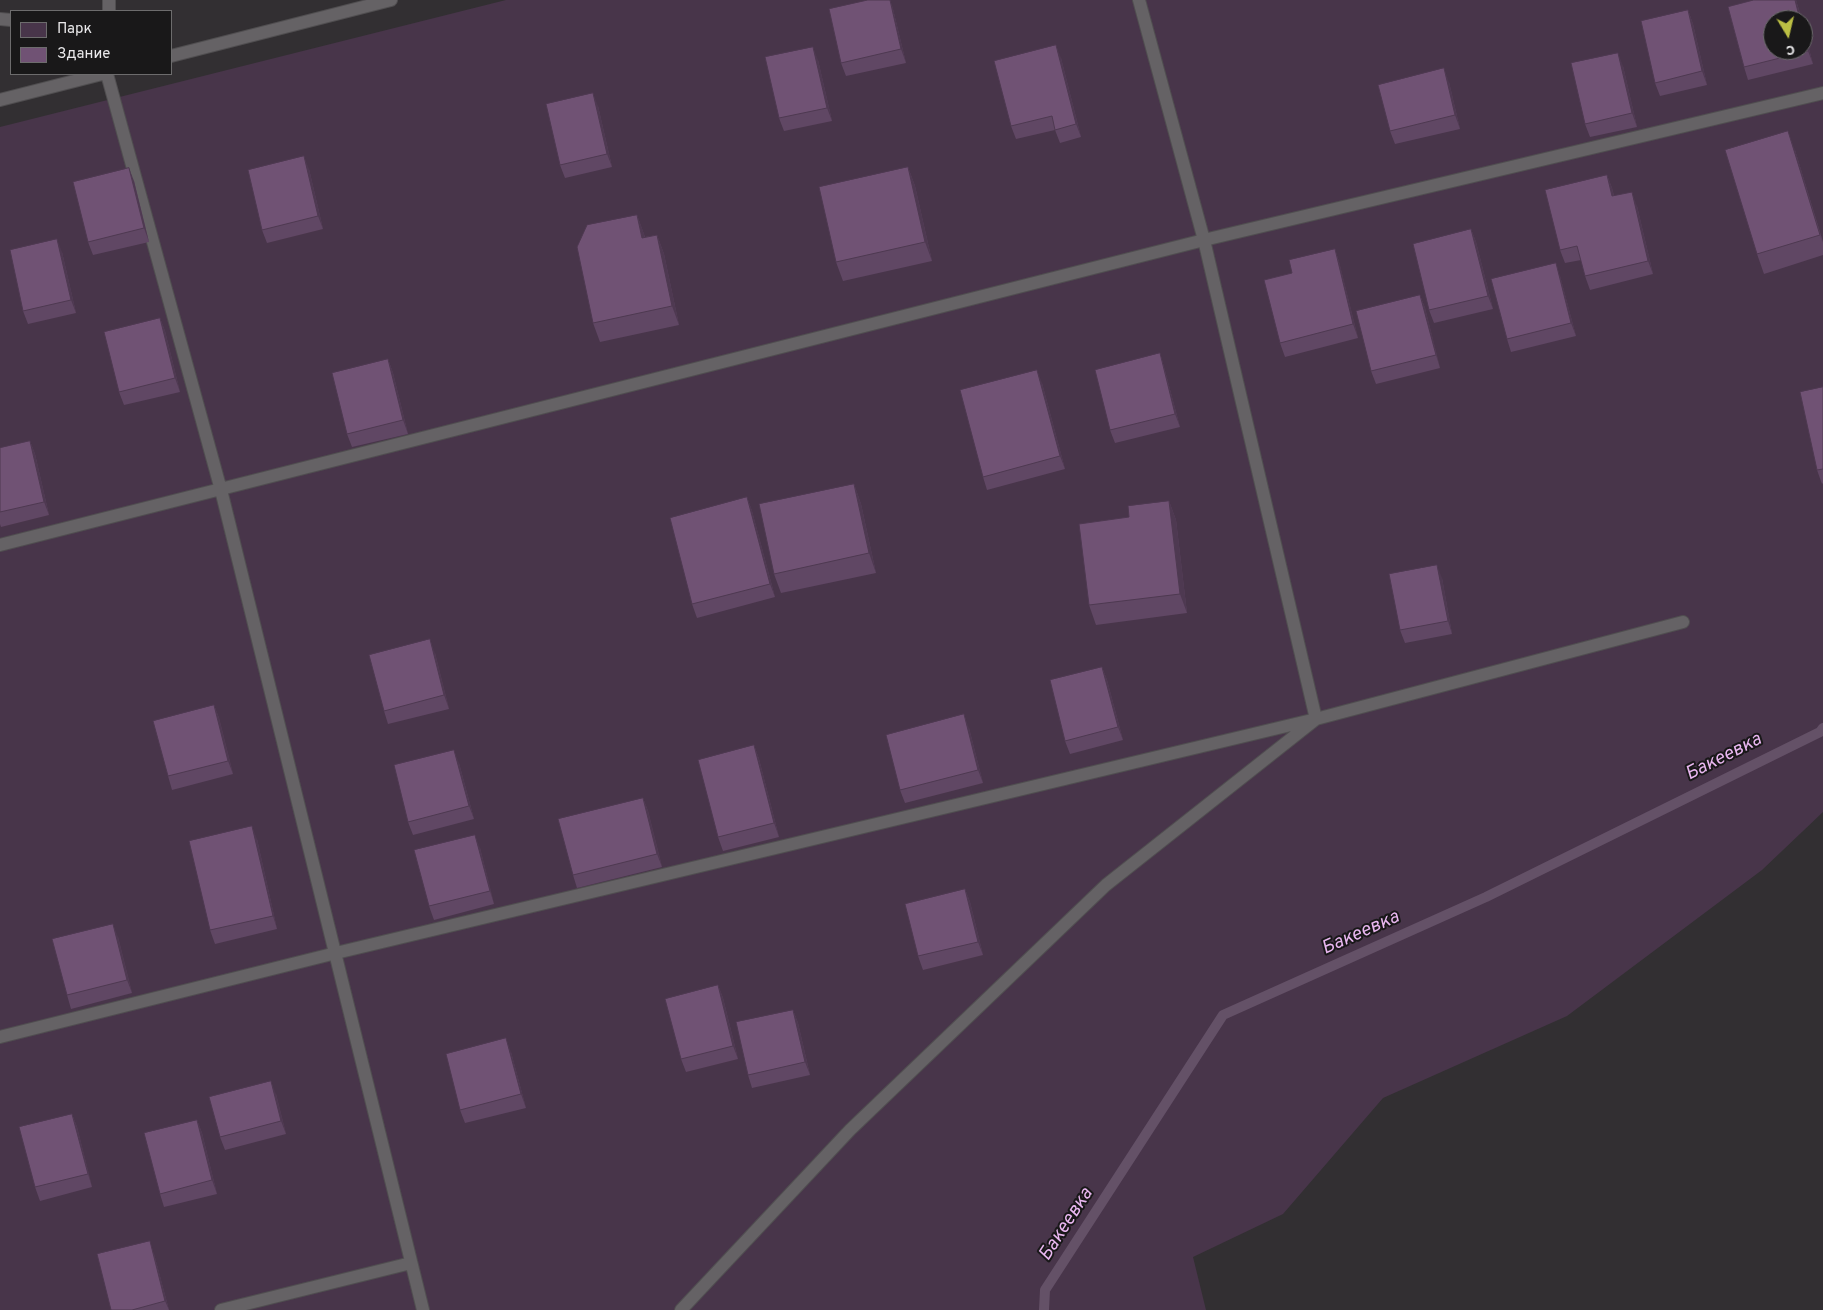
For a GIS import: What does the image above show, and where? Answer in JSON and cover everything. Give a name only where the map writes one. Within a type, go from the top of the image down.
[{"type":"lane","points":[[172,56],[392,0]]},
{"type":"lane","points":[[1139,0],[1204,240],[1316,719]]},
{"type":"lane","points":[[0,100],[98,75]]},
{"type":"lane","points":[[107,75],[221,490],[423,1310]]},
{"type":"lane","points":[[0,545],[1204,240],[1823,93]]},
{"type":"lane","points":[[0,1037],[336,953],[1316,719],[1683,622]]},
{"type":"lane","points":[[680,1310],[850,1130],[1106,885],[1316,719]]},
{"type":"lane","points":[[221,1310],[411,1263]]},
{"type":"green space","points":[[506,0],[1823,0],[1823,812],[1762,870],[1567,1016],[1383,1098],[1283,1214],[1193,1257],[1206,1310],[0,1310],[0,127]]},
{"type":"building","points":[[868,0],[890,0],[901,49],[841,63],[829,9]]},
{"type":"building","points":[[1754,0],[1795,0],[1798,10],[1763,10],[1763,60],[1772,60],[1744,67],[1728,7]]},
{"type":"building","points":[[1688,10],[1702,71],[1655,83],[1641,21]]},
{"type":"building","points":[[1056,45],[1076,124],[1055,130],[1052,116],[1011,126],[994,61]]},
{"type":"building","points":[[813,47],[827,108],[779,118],[765,57]]},
{"type":"building","points":[[1618,53],[1632,113],[1585,124],[1571,63]]},
{"type":"building","points":[[1444,68],[1455,115],[1390,131],[1378,85]]},
{"type":"building","points":[[593,93],[607,154],[560,165],[546,104]]},
{"type":"building","points":[[1788,131],[1820,235],[1757,254],[1725,150]]},
{"type":"building","points":[[304,156],[318,216],[262,230],[248,170]]},
{"type":"building","points":[[908,167],[925,242],[836,262],[819,187]]},
{"type":"building","points":[[129,168],[144,228],[88,242],[73,182]]},
{"type":"building","points":[[1607,175],[1612,196],[1632,192],[1648,261],[1585,276],[1577,246],[1560,250],[1545,190]]},
{"type":"building","points":[[637,215],[642,238],[657,235],[672,306],[593,323],[577,247],[587,225]]},
{"type":"building","points":[[1471,229],[1488,296],[1429,310],[1413,244]]},
{"type":"building","points":[[57,239],[71,300],[23,311],[10,250]]},
{"type":"building","points":[[1335,249],[1353,324],[1280,343],[1264,280],[1292,273],[1289,260]]},
{"type":"building","points":[[1556,263],[1571,323],[1507,339],[1491,279]]},
{"type":"building","points":[[1420,295],[1436,355],[1371,371],[1356,311]]},
{"type":"building","points":[[160,318],[175,378],[119,392],[104,332]]},
{"type":"building","points":[[1160,353],[1175,414],[1110,430],[1095,370]]},
{"type":"building","points":[[388,359],[403,420],[347,434],[332,373]]},
{"type":"building","points":[[1037,370],[1060,456],[983,477],[960,390]]},
{"type":"building","points":[[1823,387],[1823,469],[1817,470],[1800,392]]},
{"type":"building","points":[[30,441],[44,502],[0,512],[0,448]]},
{"type":"building","points":[[854,484],[869,553],[774,574],[759,504]]},
{"type":"building","points":[[747,497],[770,584],[692,604],[670,518]]},
{"type":"building","points":[[1169,501],[1180,594],[1089,605],[1079,524],[1129,517],[1128,506]]},
{"type":"building","points":[[1437,565],[1448,621],[1400,630],[1389,574]]},
{"type":"building","points":[[430,639],[444,695],[384,711],[369,655]]},
{"type":"building","points":[[1102,667],[1118,727],[1065,741],[1050,680]]},
{"type":"building","points":[[214,705],[228,761],[168,776],[153,721]]},
{"type":"building","points":[[964,714],[978,770],[900,790],[886,735]]},
{"type":"building","points":[[754,745],[774,823],[718,837],[698,760]]},
{"type":"building","points":[[454,750],[469,806],[408,822],[394,765]]},
{"type":"building","points":[[643,798],[657,854],[573,875],[558,819]]},
{"type":"building","points":[[252,826],[273,916],[210,930],[189,841]]},
{"type":"building","points":[[475,835],[490,891],[429,906],[414,850]]},
{"type":"building","points":[[965,889],[978,942],[918,956],[905,904]]},
{"type":"building","points":[[113,924],[127,980],[67,995],[52,939]]},
{"type":"building","points":[[718,985],[733,1046],[681,1059],[665,999]]},
{"type":"building","points":[[793,1010],[805,1062],[748,1075],[736,1022]]},
{"type":"building","points":[[506,1038],[521,1094],[460,1110],[446,1054]]},
{"type":"building","points":[[271,1081],[281,1121],[220,1137],[209,1097]]},
{"type":"building","points":[[72,1114],[88,1174],[35,1187],[19,1127]]},
{"type":"building","points":[[197,1120],[212,1180],[160,1194],[144,1133]]},
{"type":"building","points":[[150,1241],[165,1301],[132,1310],[111,1310],[97,1254]]},
{"type":"waterway","name":"Бакеевка","points":[[1044,1310],[1045,1290],[1223,1015],[1486,897],[1820,732],[1823,728]]}]
